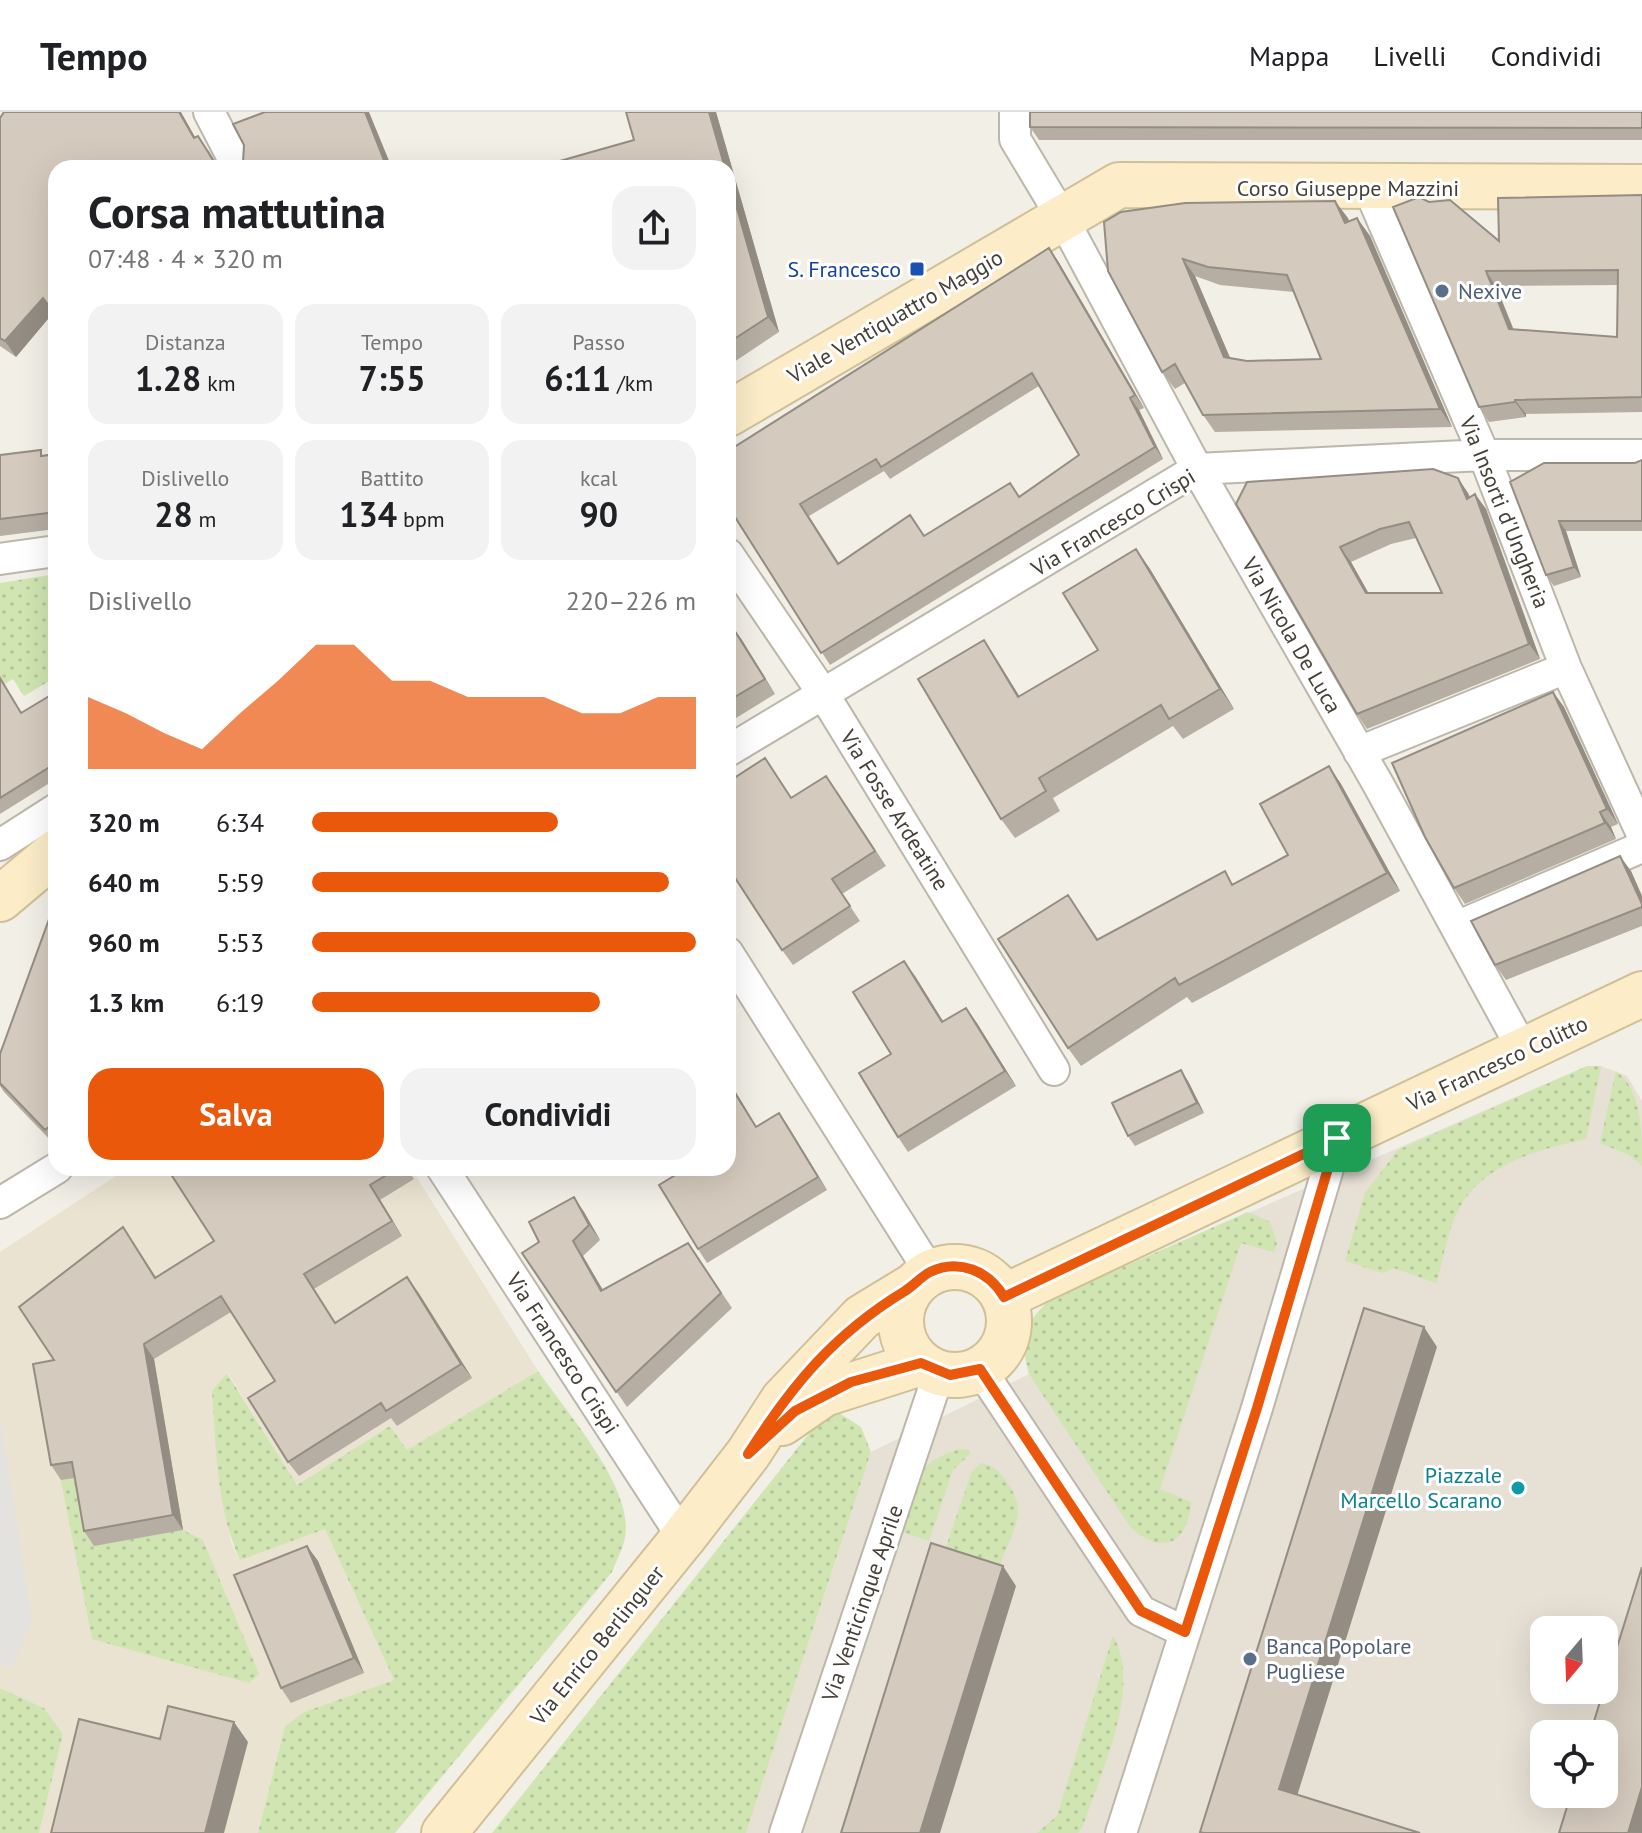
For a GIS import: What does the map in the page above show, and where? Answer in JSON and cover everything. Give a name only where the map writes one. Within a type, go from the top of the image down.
[{"type":"main road","name":"Corso Giuseppe Mazzini","points":[[1063,219],[1119,185],[1369,189],[1642,187]]},
{"type":"main road","name":"Viale Ventiquattro Maggio","points":[[736,409],[1063,219]]},
{"type":"main road","points":[[0,899],[48,859]]},
{"type":"main road","name":"Via Francesco Colitto","points":[[1004,1297],[1642,994]]},
{"type":"main road","points":[[951,1266],[972,1269],[991,1279],[1004,1297],[1010,1317],[1008,1338],[997,1356],[947,1368],[907,1346],[901,1325],[903,1304],[922,1279],[951,1266]]},
{"type":"main road","name":"Via Enrico Berlinguer","points":[[444,1833],[683,1538],[748,1454],[783,1400],[862,1317],[922,1279]]},
{"type":"main road","name":"Via Enrico Berlinguer","points":[[748,1454],[795,1411],[851,1382],[947,1368]]},
{"type":"street","points":[[209,112],[234,160]]},
{"type":"street","name":"Via Nicola De Luca","points":[[1015,126],[1197,469],[1359,752],[1523,1050]]},
{"type":"street","name":"Via Insorti d'Ungheria","points":[[1369,189],[1484,455],[1566,668],[1642,834]]},
{"type":"street","name":"Via Francesco Crispi","points":[[736,746],[1197,469],[1484,455],[1642,455]]},
{"type":"street","points":[[0,559],[48,552]]},
{"type":"street","name":"Via Fosse Ardeatine","points":[[736,566],[824,695],[1054,1070]]},
{"type":"street","points":[[1359,752],[1566,668]]},
{"type":"street","points":[[0,845],[48,814]]},
{"type":"street","points":[[1456,927],[1642,847]]},
{"type":"street","points":[[736,966],[922,1279]]},
{"type":"street","points":[[1121,1833],[1257,1408],[1337,1138]]},
{"type":"street","points":[[0,1203],[48,1174]]},
{"type":"street","name":"Via Francesco Crispi","points":[[447,1176],[683,1538]]},
{"type":"street","points":[[947,1368],[1141,1611],[1185,1632]]},
{"type":"street","name":"Via Venticinque Aprile","points":[[785,1833],[947,1368]]},
{"type":"shaded area","points":[[1587,1066],[1601,1066],[1627,1076],[1642,1101],[1642,1833],[746,1833],[871,1452],[1029,1374],[1022,1346],[1029,1322],[1050,1299]]},
{"type":"shaded area","points":[[116,1176],[416,1176],[538,1371],[407,1450],[390,1426],[297,1485],[228,1373],[212,1391],[219,1477],[231,1542],[239,1559],[325,1529],[394,1680],[304,1712],[285,1726],[258,1833],[39,1833],[63,1734],[44,1708],[0,1688],[0,1252]]},
{"type":"shaded area","points":[[0,1416],[32,1621],[11,1668],[0,1664]]},
{"type":"green space","points":[[48,575],[48,682],[24,696],[13,679],[0,687],[0,583]]},
{"type":"green space","points":[[1587,1066],[1601,1066],[1586,1139],[1516,1160],[1485,1178],[1472,1190],[1453,1223],[1436,1283],[1394,1268],[1383,1273],[1345,1261],[1365,1193],[1398,1150]]},
{"type":"green space","points":[[1616,1071],[1625,1079],[1636,1100],[1641,1126],[1642,1166],[1629,1155],[1600,1143]]},
{"type":"green space","points":[[1248,1212],[1270,1222],[1277,1243],[1274,1252],[1241,1243],[1160,1489],[1191,1502],[1189,1516],[1179,1536],[1172,1541],[1153,1542],[1131,1528],[1029,1374],[1026,1333],[1034,1317],[1050,1299]]},
{"type":"green space","points":[[538,1371],[595,1451],[619,1496],[625,1518],[625,1537],[612,1572],[395,1833],[258,1833],[285,1726],[304,1712],[394,1680],[325,1529],[240,1560],[222,1498],[212,1391],[227,1373],[297,1485],[390,1426],[407,1450]]},
{"type":"green space","points":[[839,1413],[861,1427],[871,1452],[746,1833],[492,1833],[815,1426]]},
{"type":"green space","points":[[960,1449],[969,1450],[970,1454],[953,1470],[929,1541],[897,1530],[911,1490],[923,1470],[944,1455]]},
{"type":"green space","points":[[981,1463],[1001,1474],[1017,1503],[1014,1531],[1000,1565],[946,1547],[972,1471]]},
{"type":"green space","points":[[82,1477],[95,1545],[183,1530],[203,1540],[259,1674],[249,1683],[92,1639],[61,1480]]},
{"type":"green space","points":[[1113,1636],[1121,1657],[1121,1705],[1108,1756],[1083,1826],[1078,1833],[1037,1833],[1057,1816]]},
{"type":"green space","points":[[0,1688],[44,1708],[63,1734],[39,1833],[0,1833]]},
{"type":"building","points":[[4,112],[179,112],[194,138],[198,136],[213,160],[48,160],[48,305],[43,298],[5,341],[0,338],[0,118]]},
{"type":"building","points":[[265,112],[365,112],[384,160],[243,160],[244,145],[233,124]]},
{"type":"building","points":[[626,112],[709,112],[723,160],[563,160],[634,140]]},
{"type":"building","points":[[1030,112],[1642,112],[1642,128],[1030,127]]},
{"type":"building","points":[[1642,195],[1642,397],[1515,400],[1479,407],[1393,207],[1419,197],[1429,202],[1450,200],[1499,241],[1498,198]],"holes":[[[1618,270],[1617,337],[1509,329],[1486,271]]]},
{"type":"building","points":[[1335,201],[1345,223],[1357,218],[1440,409],[1203,415],[1175,364],[1162,372],[1108,271],[1104,222],[1121,212],[1185,203]],"holes":[[[1183,259],[1208,267],[1287,275],[1321,359],[1247,361],[1224,357]]]},
{"type":"building","points":[[736,205],[768,317],[736,338]]},
{"type":"building","points":[[1049,248],[1135,395],[1130,398],[1155,447],[821,653],[736,519],[736,446]],"holes":[[[1032,373],[1079,455],[1019,497],[1010,483],[924,536],[910,515],[838,564],[800,504],[876,459],[881,467]]]},
{"type":"building","points":[[41,450],[41,456],[48,455],[48,513],[0,519],[0,455]]},
{"type":"building","points":[[1642,460],[1642,521],[1559,521],[1574,567],[1546,575],[1510,482],[1544,463],[1635,463]]},
{"type":"building","points":[[1433,469],[1458,478],[1467,499],[1475,494],[1529,644],[1357,714],[1236,504],[1247,482]],"holes":[[[1409,522],[1442,593],[1366,593],[1340,547],[1380,529]]]},
{"type":"building","points":[[1136,549],[1220,689],[1169,719],[1161,705],[1039,778],[1046,791],[1001,819],[918,679],[984,640],[1018,697],[1098,650],[1063,593]]},
{"type":"building","points":[[736,633],[765,679],[736,696]]},
{"type":"building","points":[[0,678],[21,713],[48,697],[48,768],[0,798]]},
{"type":"building","points":[[1553,692],[1607,809],[1600,812],[1605,823],[1454,888],[1425,837],[1392,763]]},
{"type":"building","points":[[765,758],[791,798],[826,776],[875,851],[832,879],[850,906],[782,950],[736,879],[736,777]]},
{"type":"building","points":[[1329,766],[1387,873],[1179,985],[1175,978],[1068,1048],[998,939],[1068,895],[1097,940],[1225,871],[1232,885],[1288,855],[1260,804]]},
{"type":"building","points":[[1620,856],[1642,907],[1495,965],[1471,921]]},
{"type":"building","points":[[48,922],[48,1128],[45,1130],[0,1083],[0,1054]]},
{"type":"building","points":[[904,961],[942,1022],[966,1008],[1005,1071],[898,1137],[859,1073],[891,1054],[853,992]]},
{"type":"building","points":[[1181,1070],[1197,1103],[1128,1136],[1112,1103]]},
{"type":"building","points":[[736,1095],[756,1127],[779,1113],[818,1177],[698,1249],[659,1185],[674,1176],[736,1176]]},
{"type":"building","points":[[172,1176],[385,1176],[370,1185],[392,1221],[304,1274],[335,1323],[407,1277],[461,1364],[386,1411],[381,1403],[288,1462],[248,1398],[275,1381],[221,1296],[144,1344],[173,1515],[84,1531],[72,1462],[51,1465],[33,1364],[54,1360],[19,1307],[123,1227],[155,1278],[214,1241]]},
{"type":"building","points":[[574,1197],[589,1225],[573,1241],[601,1291],[688,1243],[721,1293],[616,1392],[522,1253],[539,1242],[529,1222]]},
{"type":"building","points":[[1364,1308],[1424,1327],[1279,1789],[1420,1833],[1200,1832]]},
{"type":"building","points":[[931,1543],[1003,1566],[920,1833],[841,1833]]},
{"type":"building","points":[[307,1546],[354,1658],[281,1688],[234,1575]]},
{"type":"building","points":[[1642,1567],[1642,1787],[1628,1833],[1559,1833],[1567,1808],[1618,1808],[1618,1720],[1594,1720],[1599,1704],[1618,1704],[1618,1644]]},
{"type":"building","points":[[168,1706],[234,1722],[205,1833],[51,1833],[79,1719],[160,1739]]},
{"type":"place","name":"S. Francesco","points":[[917,269]]},
{"type":"place","name":"Nexive","points":[[1442,291]]},
{"type":"place","name":"Piazzale Marcello Scarano","points":[[1518,1488]]},
{"type":"place","name":"Banca Popolare Pugliese","points":[[1250,1659]]},
{"type":"route","points":[[1337,1138],[1257,1408],[1185,1632],[1141,1611],[980,1369],[950,1375],[921,1363],[851,1382],[795,1411],[748,1454],[783,1400],[822,1356],[862,1317],[930,1272],[951,1266],[972,1269],[991,1279],[1004,1297],[1337,1138]]}]
